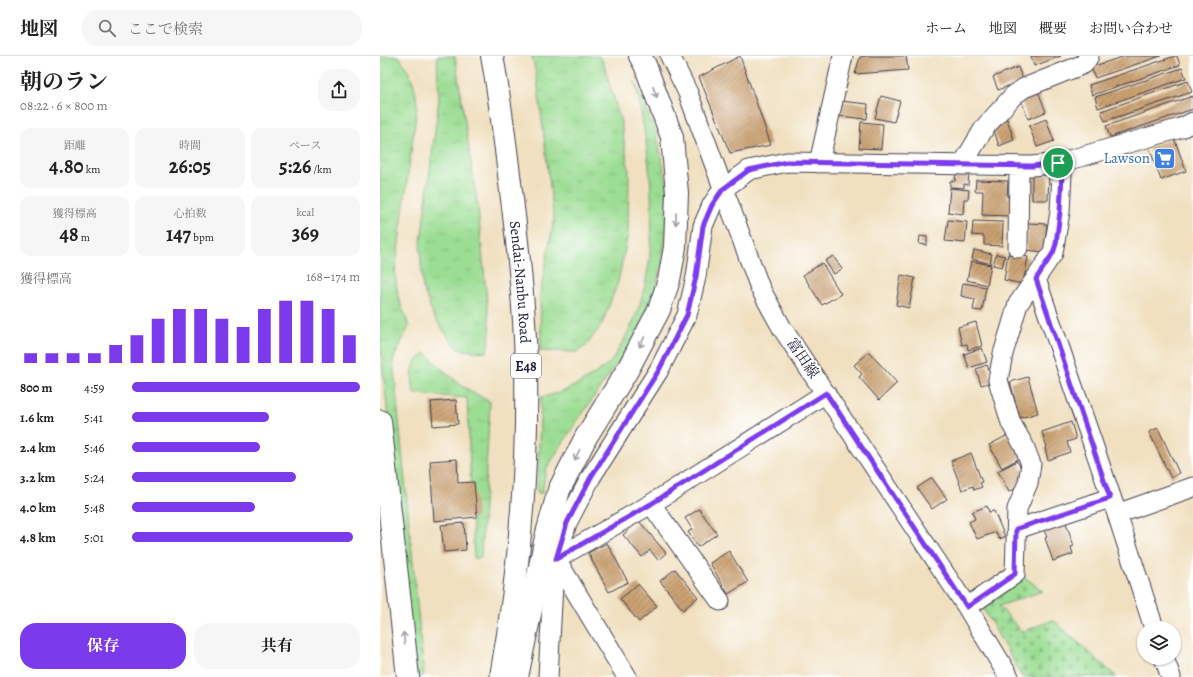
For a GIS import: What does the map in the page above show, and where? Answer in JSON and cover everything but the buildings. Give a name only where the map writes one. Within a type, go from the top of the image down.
[{"type":"highway","name":"Sendai-Nanbu Road","points":[[492,56],[501,107],[521,272],[526,368],[525,460],[520,542],[509,634],[502,677]]},
{"type":"highway","points":[[516,677],[546,537],[559,490],[586,437],[628,369],[659,310],[669,280],[675,247],[677,193],[672,138],[645,65],[640,56]]},
{"type":"highway","points":[[380,421],[408,677]]},
{"type":"street","name":"富田線","points":[[670,56],[688,93],[760,288],[782,328],[967,607],[1009,677]]},
{"type":"street","points":[[819,163],[843,56]]},
{"type":"street","points":[[962,165],[985,127],[1014,95],[1024,88],[1084,64],[1089,56]]},
{"type":"street","points":[[548,677],[554,567],[567,523],[591,477],[659,370],[687,315],[696,277],[703,226],[712,205],[723,189],[749,170],[787,162],[1020,166],[1058,163],[1181,128],[1193,122]]},
{"type":"street","points":[[967,607],[1015,574],[1018,509],[1028,483],[1030,464],[1024,446],[1011,423],[998,380],[1003,354],[1018,304],[1053,253],[1056,244],[1060,212],[1062,174],[1058,163]]},
{"type":"street","points":[[1018,248],[1020,166]]},
{"type":"street","points":[[1036,279],[1152,621]]},
{"type":"street","points":[[556,559],[651,504],[826,393]]},
{"type":"street","points":[[1016,529],[1193,487]]},
{"type":"street","points":[[651,504],[720,601]]},
{"type":"street","points":[[556,559],[627,677]]},
{"type":"street","points":[[1167,665],[1171,677]]},
{"type":"green space","points":[[380,56],[399,56],[412,80],[417,107],[395,273],[398,297],[409,326],[393,360],[424,674],[422,677],[416,677],[380,343]]},
{"type":"green space","points":[[437,56],[455,56],[478,208],[490,333],[487,352],[460,350],[450,340],[434,317],[423,288],[420,248],[439,100]]},
{"type":"green space","points":[[532,56],[599,56],[603,62],[621,122],[629,172],[628,234],[618,282],[602,324],[586,346],[576,352],[541,351],[540,293],[554,220],[537,79]]},
{"type":"green space","points":[[635,82],[656,132],[667,184],[666,231],[662,264],[652,301],[635,337],[546,469],[542,493],[537,493],[541,397],[558,393],[573,387],[599,371],[613,359],[636,314],[645,283],[650,250],[652,215],[646,146]]},
{"type":"green space","points":[[426,353],[462,386],[490,402],[481,557],[474,559],[467,398],[414,394],[412,375],[415,362]]},
{"type":"green space","points":[[1023,576],[1043,591],[999,606],[1022,632],[1053,620],[1117,677],[1022,677],[983,608]]},
{"type":"place","name":"Lawson","points":[[1165,158]]},
{"type":"route","points":[[787,162],[1032,166],[1058,163],[1062,174],[1060,212],[1056,244],[1053,253],[1036,279],[1110,498],[1016,529],[1015,574],[967,607],[826,393],[651,504],[556,559],[567,523],[591,477],[659,370],[687,315],[696,277],[703,226],[712,205],[723,189],[749,170],[787,162]]}]
